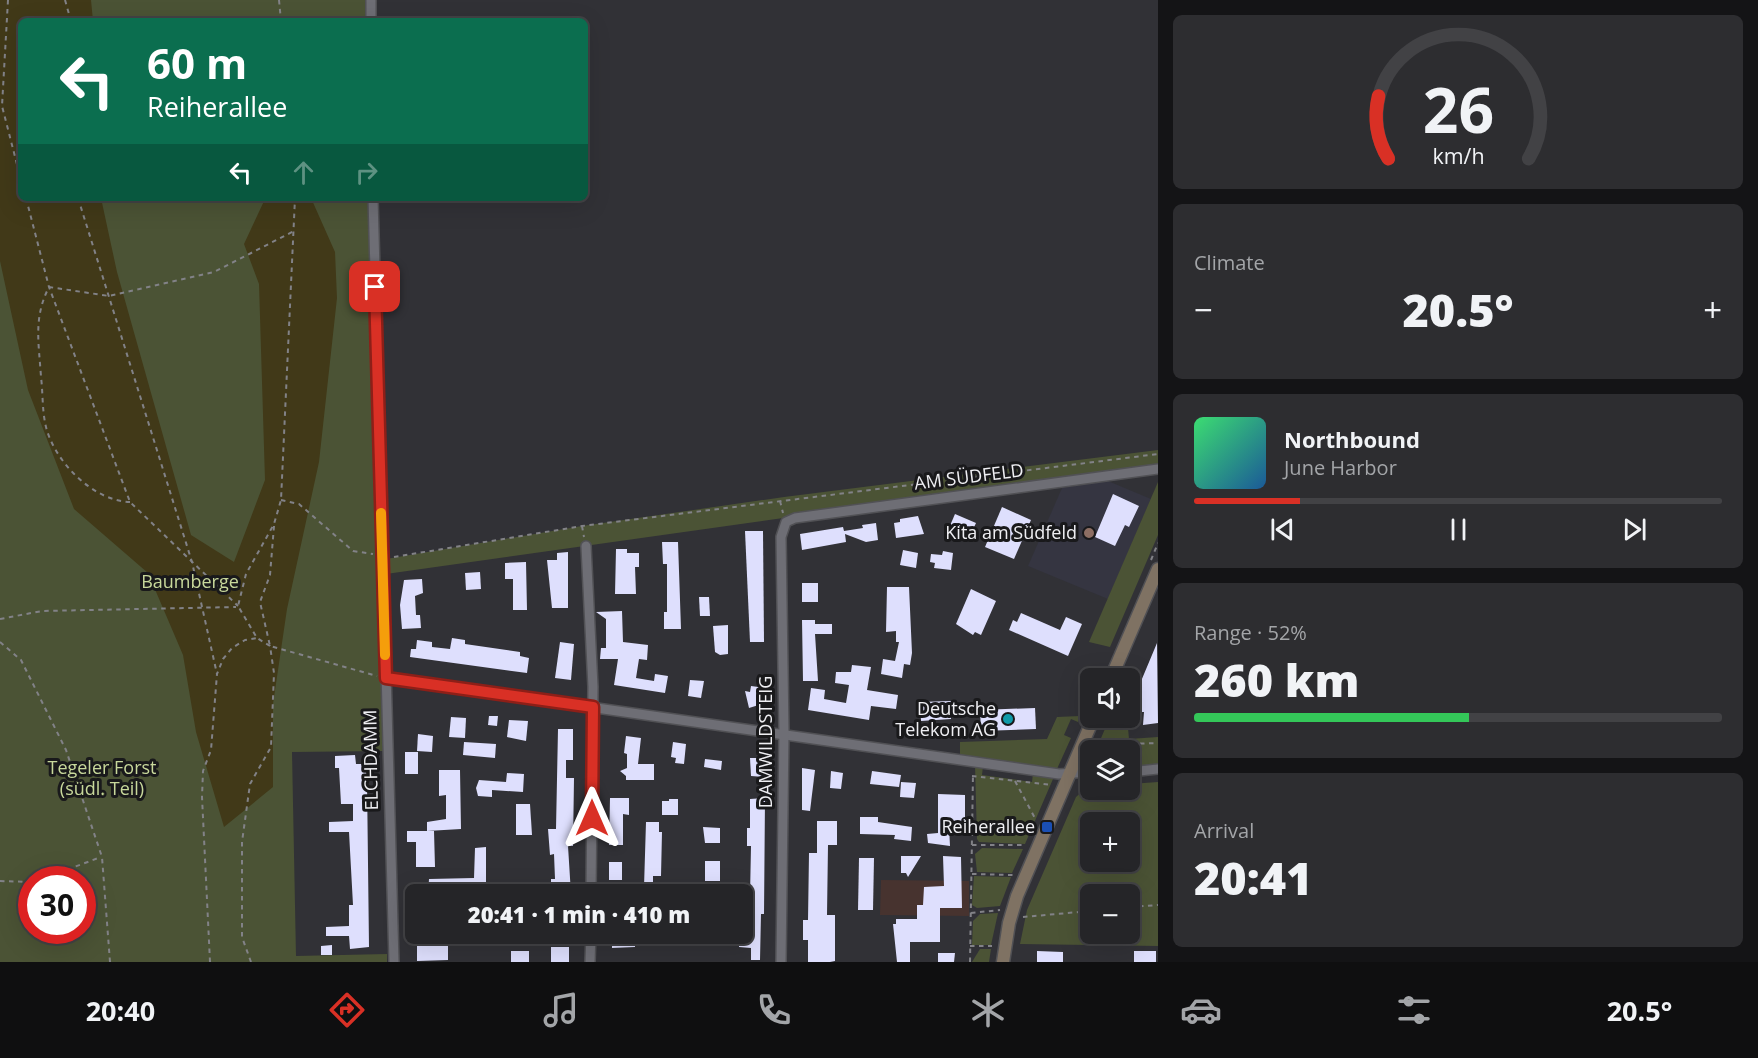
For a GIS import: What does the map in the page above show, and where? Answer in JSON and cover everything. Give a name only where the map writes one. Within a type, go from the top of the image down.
[{"type":"main road","points":[[1115,668],[1158,569]]},
{"type":"main road","points":[[1003,962],[1009,923],[1017,896],[1089,728]]},
{"type":"street","points":[[371,0],[371,18]]},
{"type":"street","name":"ELCHDAMM","points":[[373,201],[394,962]]},
{"type":"street","name":"AM SÜDFELD","points":[[786,522],[795,518],[927,499],[1158,469]]},
{"type":"street","name":"DAMWILDSTEIG","points":[[781,962],[784,733],[781,537],[786,522]]},
{"type":"street","points":[[586,546],[593,707],[591,884]]},
{"type":"street","points":[[386,678],[1059,774],[1080,772]]},
{"type":"street","points":[[1140,771],[1158,769]]},
{"type":"street","points":[[591,944],[591,962]]},
{"type":"path","points":[[8,0],[2,106],[18,168]]},
{"type":"path","points":[[65,0],[70,18]]},
{"type":"path","points":[[279,0],[282,18]]},
{"type":"path","points":[[27,201],[49,287],[130,502],[238,606],[256,638],[270,646],[386,678]]},
{"type":"path","points":[[79,201],[192,562],[217,675],[211,750],[203,771],[202,797],[210,962]]},
{"type":"path","points":[[251,962],[242,937],[242,842],[250,784],[271,747],[274,673],[260,602],[270,574],[274,524],[281,500],[296,230],[295,201]]},
{"type":"path","points":[[49,287],[109,296],[214,272],[296,230]]},
{"type":"path","points":[[49,287],[37,318],[37,342],[44,418],[52,444],[62,460],[94,490],[119,502],[130,502]]},
{"type":"path","points":[[281,500],[299,504],[353,551],[382,557],[582,526],[1158,454]]},
{"type":"path","points":[[238,606],[246,574],[274,524]]},
{"type":"path","points":[[0,619],[42,611],[238,606]]},
{"type":"path","points":[[217,675],[223,659],[232,648],[245,640],[256,638]]},
{"type":"path","points":[[0,642],[21,660],[66,750],[102,857],[110,962]]},
{"type":"path","points":[[1140,744],[1158,743]]},
{"type":"path","points":[[970,962],[973,761]]},
{"type":"path","points":[[972,776],[1052,785]]},
{"type":"path","points":[[1015,781],[1036,820]]},
{"type":"path","points":[[972,845],[1026,845]]},
{"type":"path","points":[[77,866],[102,857]]},
{"type":"path","points":[[972,874],[1013,875]]},
{"type":"path","points":[[0,881],[18,882]]},
{"type":"path","points":[[1140,907],[1158,905]]},
{"type":"path","points":[[971,913],[1000,910]]},
{"type":"path","points":[[1023,917],[1080,912]]},
{"type":"path","points":[[970,946],[992,946]]},
{"type":"shaded area","name":"Kita am Südfeld","points":[[1108,481],[1151,499],[1108,599],[1028,566],[1062,488]]},
{"type":"shaded area","points":[[881,880],[969,881],[969,916],[880,915]]},
{"type":"green space","name":"Baumberge","points":[[0,0],[367,0],[367,18],[18,18],[18,201],[370,201],[383,751],[292,752],[296,956],[387,954],[387,962],[0,962]]},
{"type":"green space","points":[[1158,450],[1158,465],[386,574],[386,559],[582,526],[784,497]]},
{"type":"green space","points":[[1158,482],[1158,535],[1110,647],[1089,642]]},
{"type":"green space","points":[[1080,716],[1078,722],[1071,719],[1064,735],[1071,738],[1057,769],[960,755],[960,742],[1047,739],[1057,717]]},
{"type":"green space","points":[[1105,728],[1128,728],[1129,739],[1158,737],[1158,765],[1140,766],[1140,740],[1100,740]]},
{"type":"green space","points":[[975,765],[983,766],[982,775],[1032,782],[1033,773],[1053,779],[1025,844],[979,842],[977,839]]},
{"type":"green space","points":[[1158,782],[1158,946],[1020,944],[1027,910],[1076,797],[1080,793],[1080,800],[1140,800],[1140,783]]},
{"type":"green space","points":[[982,848],[1023,849],[1012,873],[977,872],[975,854]]},
{"type":"green space","points":[[974,876],[1011,877],[1000,906],[977,908],[972,905]]},
{"type":"green space","points":[[998,913],[991,945],[972,945],[973,921],[980,914]]},
{"type":"green space","points":[[980,949],[991,949],[989,962],[972,962]]},
{"type":"sand","points":[[0,0],[91,0],[93,18],[18,18],[18,201],[102,201],[117,272],[191,535],[234,562],[265,480],[259,284],[244,244],[264,201],[312,201],[335,252],[337,298],[319,462],[287,609],[273,704],[273,787],[224,827],[196,732],[183,655],[148,573],[74,509],[28,390],[0,261]]},
{"type":"building","points":[[1113,494],[1139,506],[1129,527],[1125,525],[1115,546],[1095,537]]},
{"type":"building","points":[[1002,507],[1031,520],[1014,559],[985,547]]},
{"type":"building","points":[[955,514],[976,523],[970,536],[949,528]]},
{"type":"building","points":[[918,516],[924,534],[896,538],[894,523],[900,522],[900,519]]},
{"type":"building","points":[[876,523],[878,540],[866,542],[845,534],[846,542],[802,550],[800,534],[843,527],[844,531]]},
{"type":"building","points":[[745,531],[763,531],[764,642],[750,642]]},
{"type":"building","points":[[662,542],[678,542],[681,629],[664,629],[664,612],[667,612],[667,564],[663,564]]},
{"type":"building","points":[[616,549],[627,549],[627,553],[639,553],[639,567],[635,567],[636,594],[615,594]]},
{"type":"building","points":[[903,550],[918,553],[916,568],[900,565]]},
{"type":"building","points":[[943,551],[953,553],[951,570],[934,568],[935,563],[930,562],[931,554],[942,555]]},
{"type":"building","points":[[568,552],[568,608],[552,608],[547,560],[557,560],[557,553]]},
{"type":"building","points":[[526,562],[527,610],[513,610],[513,579],[505,579],[505,563]]},
{"type":"building","points":[[480,572],[481,589],[466,590],[465,573]]},
{"type":"building","points":[[422,579],[423,593],[415,596],[416,615],[420,615],[421,628],[402,629],[400,605],[404,580]]},
{"type":"building","points":[[802,583],[818,583],[818,602],[802,602]]},
{"type":"building","points":[[887,587],[909,587],[912,653],[910,665],[904,664],[902,678],[881,674],[883,659],[895,661],[899,642],[896,642],[896,631],[886,632]]},
{"type":"building","points":[[971,589],[996,601],[981,635],[975,632],[973,635],[956,624]]},
{"type":"building","points":[[699,597],[709,597],[710,616],[700,616]]},
{"type":"building","points":[[622,611],[623,642],[648,645],[647,660],[639,659],[636,678],[654,681],[655,674],[668,676],[665,693],[614,685],[618,659],[600,659],[601,648],[606,648],[606,619],[596,612]]},
{"type":"building","points":[[1021,613],[1060,630],[1066,617],[1082,624],[1068,656],[1009,630],[1013,620],[1017,622]]},
{"type":"building","points":[[802,620],[815,620],[815,624],[832,624],[832,634],[815,634],[818,681],[803,681]]},
{"type":"building","points":[[728,625],[728,654],[720,655],[715,652],[713,626]]},
{"type":"building","points":[[452,638],[465,640],[465,644],[520,652],[520,656],[529,658],[527,673],[410,657],[411,649],[416,649],[417,640],[432,642],[432,647],[450,649]]},
{"type":"building","points":[[560,642],[574,644],[571,680],[555,678]]},
{"type":"building","points":[[1157,643],[1158,723],[1143,725],[1144,712],[1140,712],[1142,687],[1140,684]]},
{"type":"building","points":[[852,665],[871,667],[867,690],[898,695],[896,709],[871,706],[869,720],[808,710],[811,688],[825,690],[824,699],[846,703],[849,685],[835,683],[836,672],[851,672]]},
{"type":"building","points":[[690,680],[704,681],[701,698],[688,696]]},
{"type":"building","points":[[751,686],[765,688],[762,704],[749,708],[745,691],[750,692]]},
{"type":"building","points":[[951,701],[951,719],[921,721],[920,702]]},
{"type":"building","name":"Deutsche Telekom AG","points":[[1035,708],[1036,729],[981,731],[980,710]]},
{"type":"building","points":[[489,716],[498,716],[497,726],[488,725]]},
{"type":"building","points":[[451,717],[466,718],[465,738],[449,737]]},
{"type":"building","points":[[509,720],[528,721],[526,741],[507,737]]},
{"type":"building","points":[[558,729],[573,729],[573,760],[566,760],[566,778],[574,778],[573,846],[568,846],[570,884],[551,884],[551,879],[555,879],[554,854],[550,855],[548,829],[556,829]]},
{"type":"building","points":[[418,734],[433,736],[432,752],[417,751]]},
{"type":"building","points":[[626,736],[641,738],[638,764],[654,764],[654,780],[626,780],[626,776],[620,771],[627,768],[627,754],[624,753]]},
{"type":"building","points":[[464,742],[496,744],[495,758],[463,755]]},
{"type":"building","points":[[673,742],[686,744],[684,764],[675,763],[676,758],[671,757]]},
{"type":"building","points":[[405,752],[418,752],[418,774],[405,774]]},
{"type":"building","points":[[355,755],[356,764],[365,764],[367,780],[369,947],[350,949],[349,936],[326,936],[326,927],[349,926],[349,905],[353,905],[349,832],[329,832],[329,822],[353,821],[353,804],[341,804],[339,768],[335,768],[335,756]]},
{"type":"building","points":[[750,758],[766,758],[765,777],[751,776]]},
{"type":"building","points":[[705,759],[722,761],[721,770],[704,767]]},
{"type":"building","points":[[802,768],[815,770],[810,811],[802,810]]},
{"type":"building","points":[[439,770],[460,770],[461,829],[427,831],[427,822],[446,819],[446,795],[439,796]]},
{"type":"building","points":[[831,771],[843,773],[841,789],[830,788]]},
{"type":"building","points":[[872,771],[901,775],[899,787],[870,784]]},
{"type":"building","points":[[507,773],[524,774],[523,792],[492,790],[492,797],[478,796],[476,788],[479,780],[506,782]]},
{"type":"building","points":[[901,782],[916,783],[914,798],[900,797]]},
{"type":"building","points":[[938,794],[965,795],[965,826],[949,826],[950,846],[928,843],[927,834],[938,833]]},
{"type":"building","points":[[610,798],[629,798],[629,815],[623,814],[623,845],[609,845]]},
{"type":"building","points":[[765,798],[764,914],[761,914],[760,960],[751,960],[751,948],[739,947],[739,944],[753,944],[751,846],[747,846],[747,828],[750,828],[750,799]]},
{"type":"building","points":[[669,799],[678,799],[678,815],[662,815],[662,801],[669,801]]},
{"type":"building","points":[[516,804],[530,804],[532,835],[516,835]]},
{"type":"building","points":[[860,817],[878,817],[878,822],[912,827],[911,841],[894,839],[895,835],[860,834]]},
{"type":"building","points":[[817,821],[837,821],[837,845],[828,845],[827,915],[835,915],[835,961],[830,962],[808,962],[808,940],[803,940],[803,920],[808,920],[809,853],[817,853]]},
{"type":"building","points":[[646,822],[659,822],[659,832],[662,832],[661,876],[653,876],[653,884],[644,884]]},
{"type":"building","points":[[703,827],[720,828],[720,843],[705,843]]},
{"type":"building","points":[[407,831],[434,831],[435,867],[416,867],[416,842],[407,842]]},
{"type":"building","points":[[486,847],[486,884],[429,884],[429,879],[474,878],[475,848]]},
{"type":"building","points":[[901,856],[921,856],[908,877],[906,873],[901,873]]},
{"type":"building","points":[[943,856],[961,857],[962,908],[940,908],[940,942],[910,942],[910,962],[897,962],[893,924],[896,924],[896,919],[917,919],[917,905],[923,905],[924,887],[944,886]]},
{"type":"building","points":[[859,858],[874,858],[873,910],[858,910]]},
{"type":"building","points":[[705,861],[720,861],[720,881],[705,881]]},
{"type":"building","points":[[609,862],[622,862],[622,880],[609,880]]},
{"type":"building","points":[[417,944],[448,945],[448,960],[417,961]]},
{"type":"building","points":[[612,944],[635,944],[635,947],[612,948]]},
{"type":"building","points":[[332,945],[332,955],[321,955],[321,946]]},
{"type":"building","points":[[551,947],[569,947],[569,962],[551,962]]},
{"type":"building","points":[[511,951],[529,951],[529,962],[511,962]]},
{"type":"building","points":[[1037,951],[1063,952],[1063,962],[1037,962]]},
{"type":"building","points":[[1134,951],[1156,951],[1156,962],[1134,962]]},
{"type":"building","points":[[938,953],[955,953],[954,962],[938,962]]},
{"type":"slow traffic","points":[[381,513],[385,655]]},
{"type":"place","name":"Kita am Südfeld","points":[[1089,533]]},
{"type":"place","name":"Deutsche Telekom AG","points":[[1008,719]]},
{"type":"place","name":"Reiherallee","points":[[1047,827]]},
{"type":"route","points":[[375,287],[386,678],[593,707],[592,818]]},
{"type":"park label","name":"Tegeler Forst (südl. Teil)","points":[[102,778]]}]
